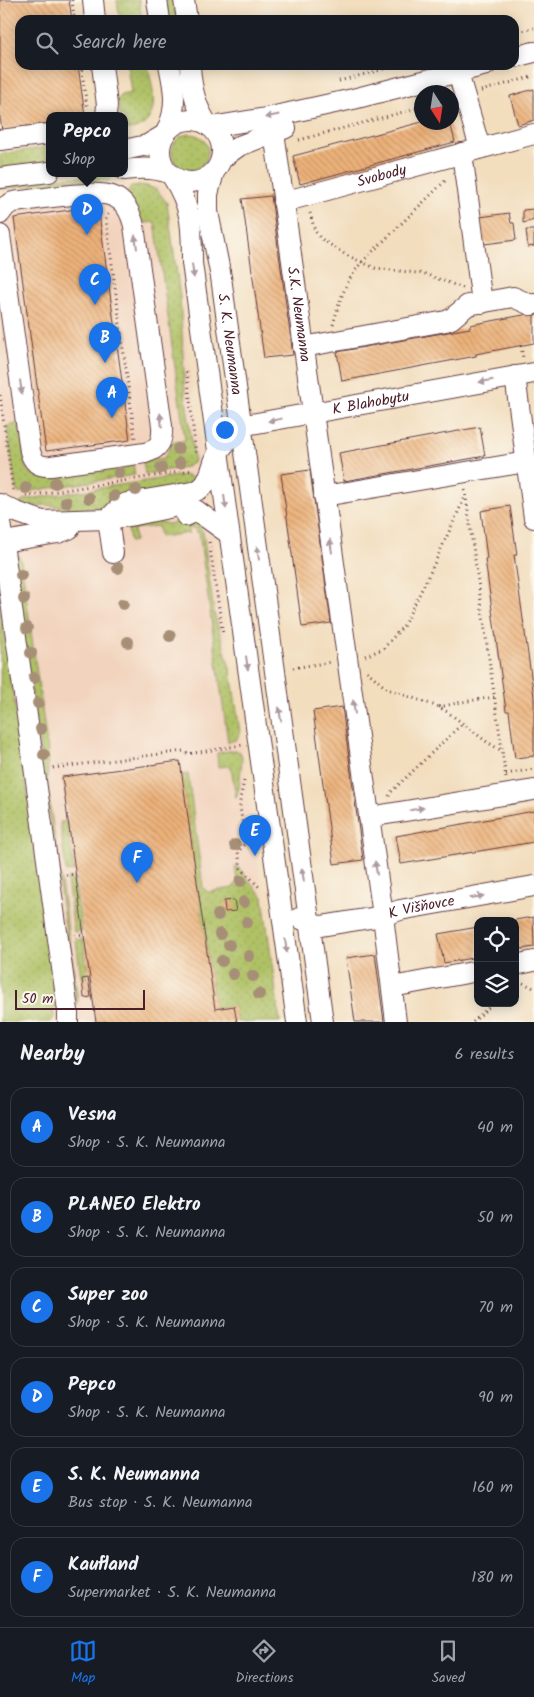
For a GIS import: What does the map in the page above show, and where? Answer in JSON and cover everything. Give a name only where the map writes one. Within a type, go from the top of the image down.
[{"type":"street","points":[[93,0],[94,15]]},
{"type":"street","points":[[157,0],[159,15]]},
{"type":"street","points":[[184,0],[186,15]]},
{"type":"street","points":[[519,56],[534,52]]},
{"type":"street","points":[[103,70],[106,112]]},
{"type":"street","points":[[170,70],[174,91],[174,109],[159,152],[163,165],[170,175]]},
{"type":"street","points":[[191,70],[197,107],[220,138],[222,148],[217,165]]},
{"type":"street","points":[[128,149],[147,145],[165,133],[174,124],[188,120],[202,121],[210,126],[284,114],[388,91],[468,70]]},
{"type":"street","points":[[458,73],[465,95],[468,155],[482,302]]},
{"type":"street","points":[[128,170],[144,168],[162,170],[182,181],[196,182],[206,178],[217,165],[239,146],[275,139],[388,91]]},
{"type":"street","points":[[0,140],[46,134]]},
{"type":"street","name":"Svobody","points":[[284,202],[468,155],[534,134]]},
{"type":"street","name":"S.K. Neumanna","points":[[275,139],[347,660],[376,816],[383,916],[396,1022]]},
{"type":"street","name":"S. K. Neumanna","points":[[217,165],[208,194],[208,212],[221,277],[323,1022]]},
{"type":"street","points":[[0,178],[46,172]]},
{"type":"street","name":"S. K. Neumanna","points":[[170,175],[185,197],[189,214],[192,237],[192,263],[297,1022]]},
{"type":"street","points":[[0,214],[6,206],[13,202],[92,194],[111,196],[118,199],[128,210],[134,226],[162,426],[163,434],[158,447],[152,451],[137,455],[51,466],[40,466],[35,463],[30,451],[9,361],[0,235]]},
{"type":"street","points":[[303,347],[451,319],[468,305],[482,302],[513,297],[531,305],[534,304]]},
{"type":"street","points":[[524,374],[526,462],[534,518]]},
{"type":"street","name":"K Blahobytu","points":[[240,426],[524,374]]},
{"type":"street","points":[[108,519],[121,506],[128,503],[201,489],[208,480],[218,453],[240,426]]},
{"type":"street","points":[[324,496],[526,462]]},
{"type":"street","points":[[68,1022],[3,542],[11,506],[52,510],[84,520],[135,515],[166,520],[180,518],[196,511],[229,534]]},
{"type":"street","points":[[108,519],[113,553]]},
{"type":"street","points":[[3,542],[63,532],[84,520]]},
{"type":"street","points":[[376,816],[507,784],[534,790]]},
{"type":"street","name":"K Višňovce","points":[[309,923],[321,926],[383,916],[400,910],[534,886]]},
{"type":"street","points":[[280,897],[284,906],[291,914],[309,923]]},
{"type":"street","points":[[519,963],[534,961]]},
{"type":"street","points":[[392,987],[474,972]]},
{"type":"path","points":[[72,0],[74,15]]},
{"type":"path","points":[[519,32],[534,28]]},
{"type":"path","points":[[465,95],[534,76]]},
{"type":"path","points":[[275,139],[414,109]]},
{"type":"path","points":[[329,342],[342,293],[351,275],[468,155]]},
{"type":"path","points":[[304,196],[315,231],[320,238],[346,255],[375,268],[425,274],[467,290],[482,302]]},
{"type":"path","points":[[118,199],[106,219],[140,478]]},
{"type":"path","points":[[0,395],[11,506],[140,478],[198,469]]},
{"type":"path","points":[[462,473],[507,784],[534,769]]},
{"type":"path","points":[[291,668],[347,660],[383,649],[404,625],[466,496]]},
{"type":"path","points":[[347,660],[358,664],[387,689],[439,707],[503,752]]},
{"type":"path","points":[[439,707],[495,698]]},
{"type":"path","points":[[376,816],[391,792],[463,723]]},
{"type":"path","points":[[52,768],[183,751],[188,754],[245,744],[246,751]]},
{"type":"path","points":[[244,776],[240,806],[245,843],[238,852],[241,868],[261,889]]},
{"type":"path","points":[[64,876],[76,874]]},
{"type":"path","points":[[72,936],[84,934]]},
{"type":"path","points":[[473,1022],[489,1007]]},
{"type":"shaded area","points":[[140,184],[165,188],[280,1022],[52,1022],[54,1016],[0,608],[0,196]]},
{"type":"green space","points":[[117,0],[139,0],[141,15],[119,15]]},
{"type":"green space","points":[[165,0],[174,0],[176,15],[167,15]]},
{"type":"green space","points":[[128,70],[149,70],[153,97],[152,112],[149,119],[143,125],[132,130],[128,129],[128,112],[120,112],[118,100],[121,95],[131,93]]},
{"type":"green space","points":[[190,134],[203,139],[208,152],[203,165],[190,170],[177,165],[172,152],[177,139]]},
{"type":"green space","points":[[46,147],[46,162],[0,168],[0,154]]},
{"type":"green space","points":[[111,177],[109,181],[69,181],[0,189],[0,185],[55,178]]},
{"type":"green space","points":[[140,185],[157,190],[167,203],[180,296],[185,393],[194,458],[193,463],[186,467],[145,474],[143,461],[164,458],[172,443],[185,440],[155,222],[145,223],[142,221],[126,195],[132,186]]},
{"type":"green space","points":[[19,421],[26,469],[32,474],[41,476],[133,463],[135,475],[18,493],[7,426],[17,424]]},
{"type":"green space","points":[[184,475],[191,477],[194,483],[104,508],[75,509],[47,505],[24,507],[20,504],[23,500]]},
{"type":"green space","points":[[198,517],[200,528],[203,532],[214,613],[231,672],[240,732],[236,740],[228,742],[199,532],[196,532],[195,528],[189,528],[189,533],[160,537],[158,526],[134,529],[135,541],[130,542],[128,529],[131,524],[148,521],[170,524]]},
{"type":"green space","points":[[17,548],[18,556],[21,560],[48,752],[47,784],[78,1000],[76,1004],[24,639],[15,557]]},
{"type":"green space","points":[[0,601],[58,1007],[53,1008],[54,1016],[51,1022],[0,1022]]},
{"type":"green space","points":[[234,750],[240,752],[242,757],[239,789],[236,798],[231,766],[218,767],[217,753]]},
{"type":"green space","points":[[188,774],[203,887],[209,892],[233,888],[237,881],[235,867],[238,867],[263,897],[280,1022],[237,1022],[234,1006],[215,1009],[182,775]]},
{"type":"green space","points":[[60,822],[67,822],[74,871],[66,872]]},
{"type":"green space","points":[[74,878],[82,931],[74,932],[67,879]]},
{"type":"green space","points":[[83,939],[88,977],[81,978],[76,940]]},
{"type":"building","points":[[0,0],[69,0],[71,15],[15,15],[15,70],[79,70],[84,112],[46,112],[46,123],[2,130],[0,118]]},
{"type":"building","points":[[534,89],[534,120],[518,125],[510,96]]},
{"type":"building","points":[[414,124],[414,130],[452,130],[455,142],[300,184],[293,156]]},
{"type":"building","points":[[271,196],[293,355],[264,358],[242,199]]},
{"type":"building","points":[[98,206],[130,440],[46,451],[14,218]]},
{"type":"building","points":[[534,209],[534,220],[523,223],[523,210]]},
{"type":"building","points":[[509,213],[511,223],[514,223],[516,240],[484,244],[480,217]]},
{"type":"building","points":[[526,230],[534,230],[534,246],[528,247]]},
{"type":"building","points":[[534,313],[534,343],[342,381],[337,352],[470,328],[470,325]]},
{"type":"building","points":[[480,427],[485,456],[344,481],[339,453]]},
{"type":"building","points":[[310,470],[331,623],[302,627],[281,474]]},
{"type":"building","points":[[510,506],[517,555],[514,555],[534,697],[534,756],[515,758],[509,711],[506,711],[485,559],[487,558],[481,511]]},
{"type":"building","points":[[342,707],[363,860],[334,864],[313,711]]},
{"type":"building","points":[[180,761],[215,1009],[234,1006],[237,1022],[96,1022],[62,777]]},
{"type":"building","points":[[534,811],[534,842],[401,864],[396,836]]},
{"type":"building","points":[[234,900],[236,911],[225,912],[224,901]]},
{"type":"building","points":[[533,917],[534,947],[519,949],[519,919]]},
{"type":"building","points":[[474,928],[474,958],[444,963],[438,934]]},
{"type":"building","points":[[375,954],[384,1022],[355,1022],[346,958]]},
{"type":"building","points":[[88,978],[91,997],[84,998],[82,979]]},
{"type":"place","name":"Pepco","points":[[87,235]]},
{"type":"place","name":"Super zoo","points":[[95,305]]},
{"type":"place","name":"PLANEO Elektro","points":[[105,363]]},
{"type":"place","name":"Vesna","points":[[112,418]]},
{"type":"place","name":"S. K. Neumanna","points":[[255,856]]},
{"type":"place","name":"Kaufland","points":[[137,883]]}]
